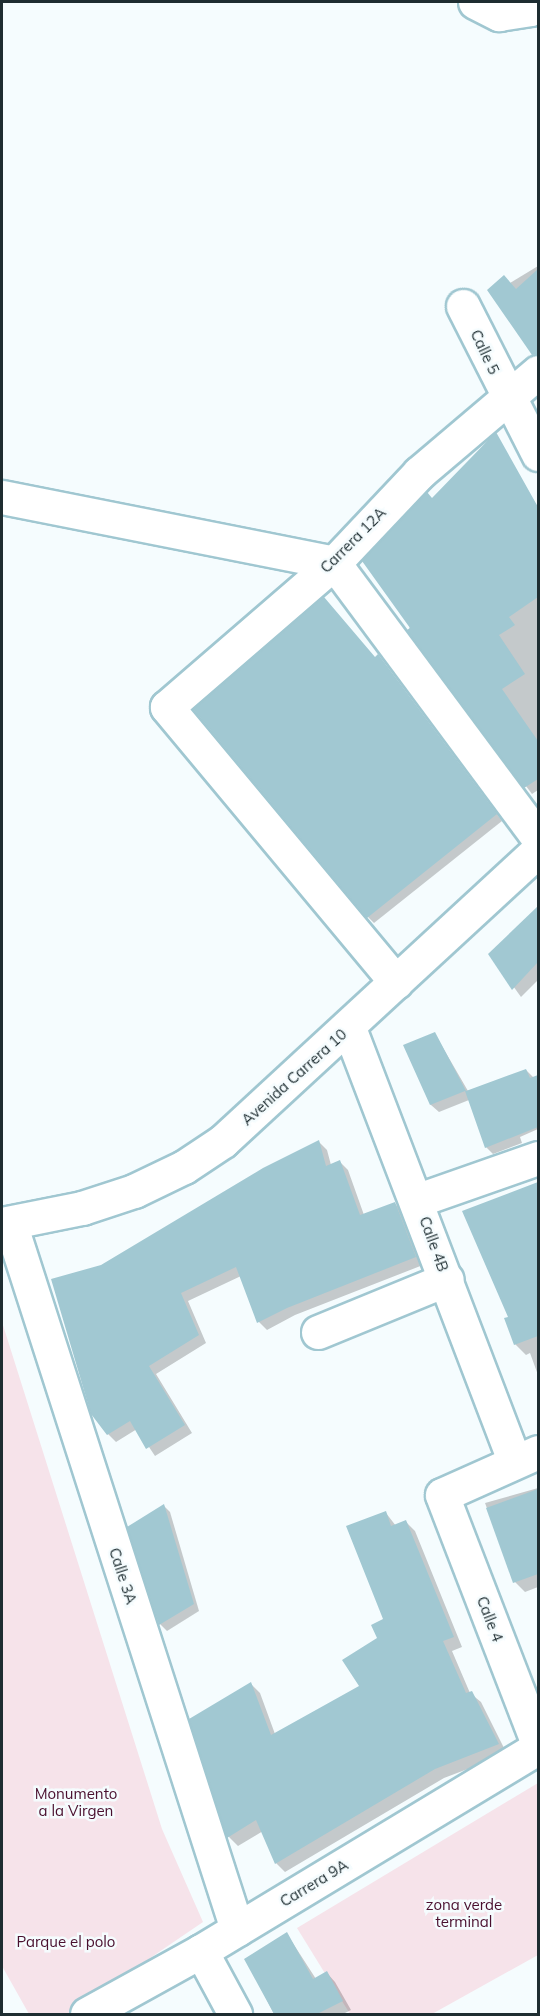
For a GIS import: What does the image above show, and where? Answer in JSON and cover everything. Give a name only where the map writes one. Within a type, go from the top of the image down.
[{"type":"street","points":[[475,2],[499,14],[530,9],[538,2]]},
{"type":"street","name":"Calle 5","points":[[463,306],[507,398],[538,454]]},
{"type":"street","name":"Carrera 12A","points":[[396,982],[166,707],[334,562],[418,473],[538,372]]},
{"type":"street","points":[[2,497],[334,562],[538,838]]},
{"type":"street","name":"Avenida Carrera 10","points":[[6,1223],[82,1208],[134,1191],[184,1167],[223,1141],[350,1028],[538,850]]},
{"type":"street","name":"Calle 4B","points":[[350,1028],[447,1280],[526,1457]]},
{"type":"street","points":[[418,1200],[538,1158]]},
{"type":"street","name":"Calle 3A","points":[[6,1223],[237,1929]]},
{"type":"street","points":[[318,1332],[447,1280]]},
{"type":"street","name":"Calle 4","points":[[526,1457],[442,1495],[538,1746]]},
{"type":"street","name":"Carrera 9A","points":[[87,2014],[201,1951],[538,1746]]},
{"type":"street","points":[[201,1951],[235,2014]]},
{"type":"green space","name":"Monumento a la Virgen","points":[[2,1322],[162,1829],[203,1922],[68,2014],[29,2014],[2,1966]]},
{"type":"green space","name":"zona verde terminal","points":[[538,1783],[538,1955],[432,2014],[350,2014],[297,1928]]},
{"type":"building","points":[[538,269],[538,354],[532,355],[487,290],[504,275],[516,289]]},
{"type":"building","points":[[496,432],[538,507],[538,597],[509,617],[515,625],[499,635],[525,674],[502,689],[538,741],[538,779],[524,788],[407,630],[410,628],[362,561],[427,492],[432,498]]},
{"type":"building","points":[[324,597],[375,657],[378,654],[497,814],[367,918],[193,709]]},
{"type":"building","points":[[538,906],[538,962],[512,990],[488,954]]},
{"type":"building","points":[[435,1032],[466,1091],[526,1069],[530,1078],[538,1075],[538,1127],[485,1148],[465,1091],[430,1105],[403,1045]]},
{"type":"building","points":[[319,1140],[326,1166],[340,1160],[360,1215],[395,1202],[416,1257],[287,1308],[257,1323],[236,1267],[181,1293],[199,1335],[149,1366],[185,1425],[146,1449],[130,1421],[107,1435],[91,1414],[51,1279],[101,1265],[263,1168]]},
{"type":"building","points":[[538,1182],[538,1336],[514,1345],[504,1318],[508,1317],[462,1211]]},
{"type":"building","points":[[538,1489],[538,1574],[513,1583],[486,1508]]},
{"type":"building","points":[[164,1504],[194,1604],[159,1625],[127,1527]]},
{"type":"building","points":[[386,1511],[391,1526],[406,1520],[454,1637],[443,1641],[466,1693],[472,1691],[499,1744],[435,1769],[275,1864],[256,1820],[227,1838],[189,1719],[251,1682],[271,1735],[359,1686],[342,1660],[377,1638],[371,1625],[383,1619],[346,1526]]},
{"type":"building","points":[[287,1932],[313,1979],[327,1971],[343,2001],[317,2014],[274,2014],[244,1959]]},
{"type":"park label","name":"Parque el polo","points":[[66,1942]]}]
